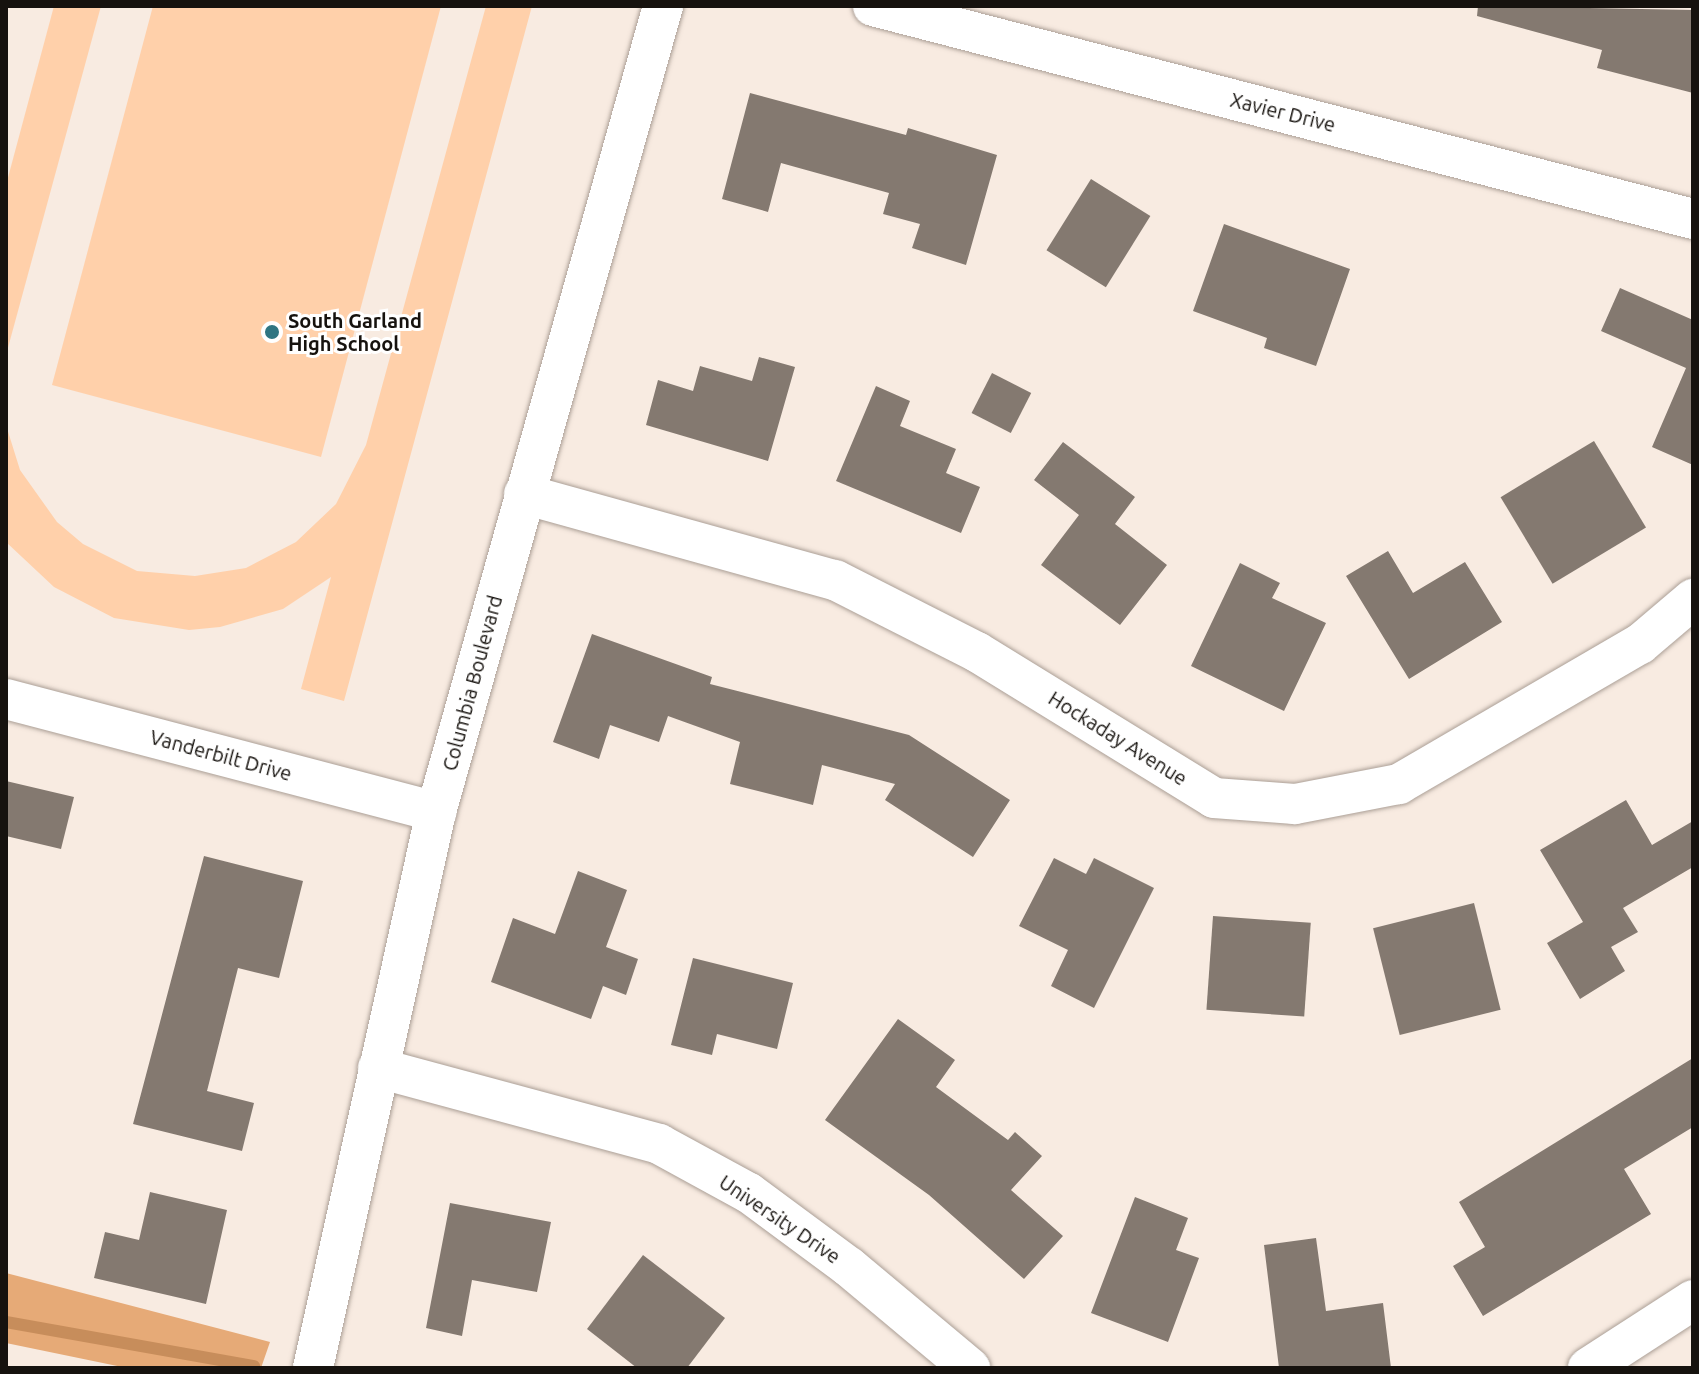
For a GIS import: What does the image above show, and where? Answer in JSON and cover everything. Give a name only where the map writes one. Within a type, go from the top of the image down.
[{"type":"street","name":"Columbia Boulevard","points":[[313,1368],[436,812],[663,6]]},
{"type":"street","name":"Xavier Drive","points":[[873,6],[1693,219]]},
{"type":"street","name":"Hockaday Avenue","points":[[524,494],[835,580],[977,652],[1214,798],[1295,804],[1399,784],[1640,644],[1693,599]]},
{"type":"street","name":"Vanderbilt Drive","points":[[6,699],[436,812]]},
{"type":"street","name":"University Drive","points":[[378,1068],[659,1144],[749,1193],[849,1267],[970,1368]]},
{"type":"street","points":[[1588,1368],[1693,1300]]},
{"type":"shaded area","points":[[54,6],[101,6],[6,355],[6,185]]},
{"type":"shaded area","points":[[153,6],[441,6],[321,457],[52,385]]},
{"type":"shaded area","points":[[486,6],[532,6],[344,701],[301,689],[331,577],[283,609],[220,627],[189,630],[114,618],[54,587],[6,542],[6,425],[20,470],[57,522],[83,544],[137,571],[195,576],[246,568],[296,542],[336,504],[366,445]]},
{"type":"shaded area","points":[[6,1273],[270,1342],[261,1368],[127,1368],[6,1343]]},
{"type":"building","points":[[1478,6],[1693,10],[1693,93],[1597,68],[1602,50],[1477,16]]},
{"type":"building","points":[[750,93],[906,135],[908,128],[997,155],[966,265],[912,248],[920,224],[883,214],[889,193],[781,163],[768,212],[722,199]]},
{"type":"building","points":[[1091,179],[1150,216],[1106,287],[1046,250]]},
{"type":"building","points":[[1224,224],[1350,269],[1316,366],[1264,348],[1267,338],[1193,311]]},
{"type":"building","points":[[1620,288],[1693,320],[1693,465],[1652,447],[1686,368],[1601,331]]},
{"type":"building","points":[[759,357],[795,367],[768,461],[646,425],[658,380],[693,391],[700,366],[752,381]]},
{"type":"building","points":[[992,373],[1031,393],[1011,433],[972,413]]},
{"type":"building","points":[[876,386],[910,401],[900,426],[956,449],[946,473],[980,487],[961,533],[836,481]]},
{"type":"building","points":[[1594,441],[1646,528],[1553,584],[1501,497]]},
{"type":"building","points":[[1063,442],[1135,497],[1115,524],[1167,565],[1120,625],[1041,565],[1079,515],[1034,480]]},
{"type":"building","points":[[1388,551],[1413,593],[1465,562],[1502,622],[1409,679],[1346,576]]},
{"type":"building","points":[[1240,563],[1280,583],[1272,598],[1326,623],[1284,711],[1191,666]]},
{"type":"building","points":[[592,634],[712,677],[710,684],[909,735],[1010,800],[973,857],[885,800],[895,784],[822,765],[813,805],[730,784],[740,742],[668,716],[659,742],[610,725],[599,759],[553,742]]},
{"type":"building","points":[[6,781],[74,797],[61,849],[6,836]]},
{"type":"building","points":[[1626,800],[1652,845],[1693,821],[1693,867],[1623,908],[1638,932],[1611,947],[1625,971],[1580,999],[1547,943],[1583,922],[1540,850]]},
{"type":"building","points":[[204,856],[303,881],[279,978],[238,968],[207,1091],[254,1103],[242,1151],[133,1124]]},
{"type":"building","points":[[1054,858],[1086,874],[1094,858],[1154,888],[1094,1008],[1051,986],[1068,950],[1019,926]]},
{"type":"building","points":[[578,871],[627,890],[606,947],[638,959],[626,995],[603,986],[591,1019],[491,982],[513,918],[555,934]]},
{"type":"building","points":[[1474,903],[1501,1010],[1400,1035],[1373,928]]},
{"type":"building","points":[[1213,916],[1311,923],[1304,1017],[1206,1010]]},
{"type":"building","points":[[693,958],[793,983],[777,1049],[717,1034],[712,1055],[671,1045]]},
{"type":"building","points":[[898,1019],[955,1060],[936,1087],[1008,1140],[1015,1132],[1042,1156],[1011,1190],[1063,1236],[1024,1279],[929,1195],[825,1120]]},
{"type":"building","points":[[1693,1058],[1693,1127],[1624,1169],[1651,1214],[1483,1316],[1453,1266],[1485,1247],[1459,1202]]},
{"type":"building","points":[[150,1192],[227,1210],[206,1304],[94,1278],[105,1232],[139,1240]]},
{"type":"building","points":[[1135,1197],[1188,1218],[1176,1250],[1199,1258],[1168,1342],[1091,1313]]},
{"type":"building","points":[[450,1203],[551,1222],[537,1292],[472,1280],[462,1336],[426,1328]]},
{"type":"building","points":[[1316,1238],[1326,1311],[1383,1303],[1391,1368],[1279,1368],[1264,1245]]},
{"type":"building","points":[[643,1255],[725,1318],[687,1368],[637,1368],[587,1329]]},
{"type":"waterway","points":[[6,1322],[254,1366]]},
{"type":"place","name":"South Garland High School","points":[[272,332]]}]
